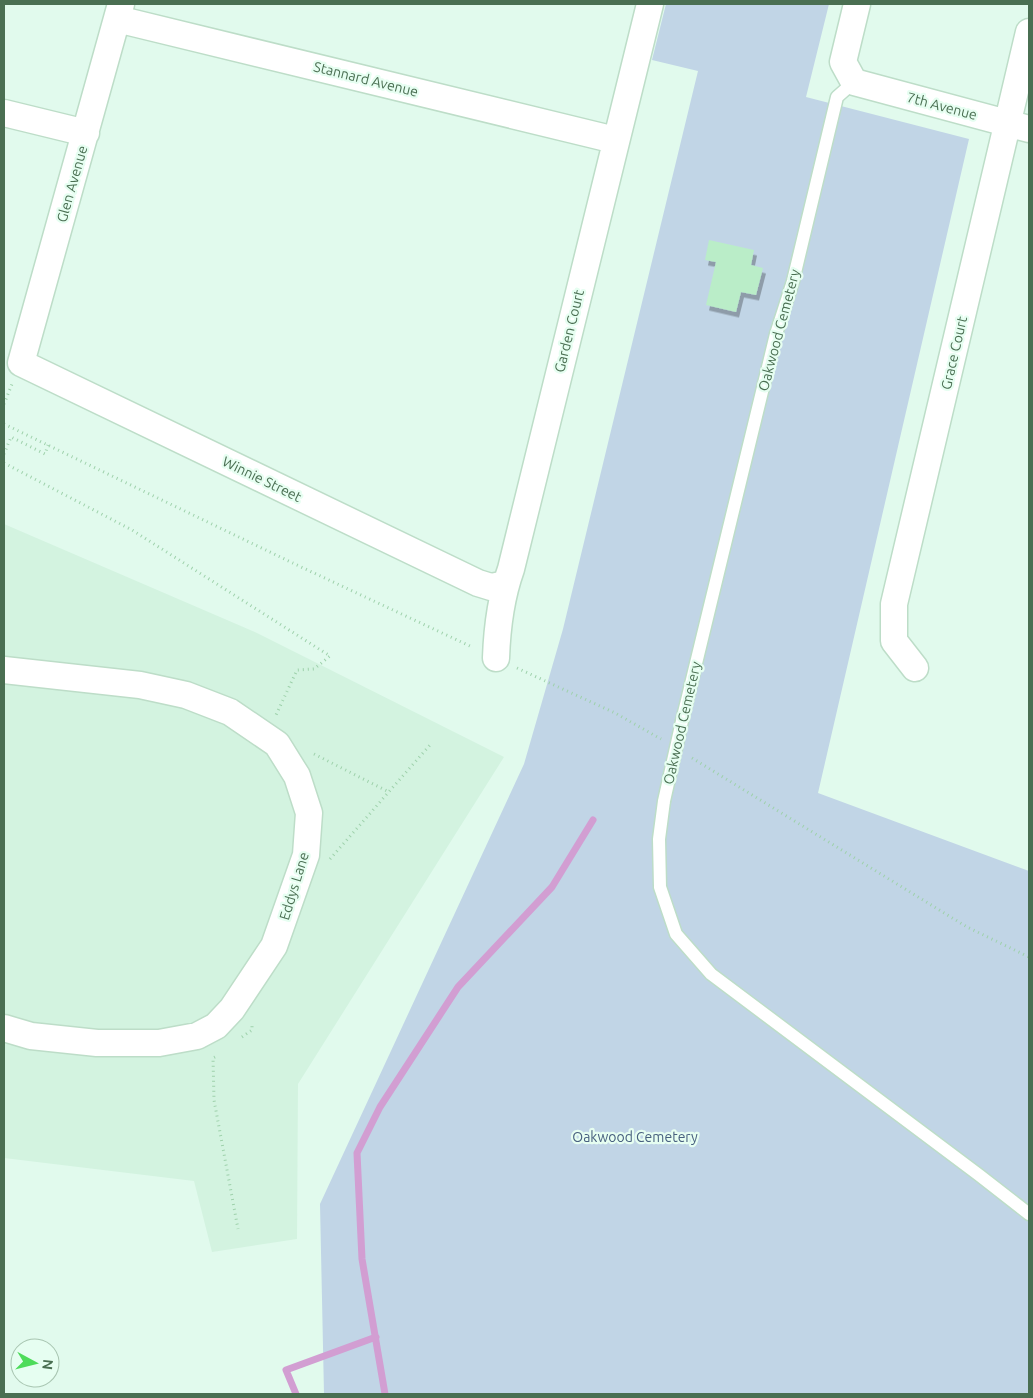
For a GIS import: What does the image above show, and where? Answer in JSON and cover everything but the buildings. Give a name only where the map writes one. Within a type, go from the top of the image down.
[{"type":"street","name":"Garden Court","points":[[496,658],[496,640],[506,584],[650,4]]},
{"type":"street","points":[[854,82],[843,62],[857,4]]},
{"type":"street","name":"Stannard Avenue","points":[[119,11],[615,140]]},
{"type":"street","name":"Glen Avenue","points":[[21,363],[119,11]]},
{"type":"street","name":"Grace Court","points":[[915,668],[894,642],[894,604],[1019,126],[1029,32]]},
{"type":"street","name":"7th Avenue","points":[[854,82],[1019,126]]},
{"type":"street","points":[[4,113],[86,133]]},
{"type":"street","name":"Winnie Street","points":[[21,363],[478,583],[491,587],[506,584]]},
{"type":"street","name":"Eddys Lane","points":[[4,670],[140,685],[186,695],[230,712],[274,723],[276,744],[297,776],[309,813],[306,855],[274,946],[232,1009],[216,1026],[196,1036],[159,1042],[97,1042],[30,1036],[4,1028]]},
{"type":"lane","name":"Oakwood Cemetery","points":[[854,82],[837,97],[793,281],[776,334],[682,721],[664,801],[660,839],[660,887],[676,934],[711,974],[1029,1214]]},
{"type":"path","points":[[4,424],[317,575],[615,713],[667,743]]},
{"type":"path","points":[[4,454],[11,437],[45,454],[48,445]]},
{"type":"path","points":[[4,463],[132,530],[330,656],[314,670],[297,670],[274,723]]},
{"type":"path","points":[[314,754],[389,792]]},
{"type":"path","points":[[691,757],[967,927],[1029,957]]},
{"type":"shaded area","points":[[4,524],[257,633],[504,757],[298,1084],[297,1239],[212,1252],[194,1181],[4,1158]]},
{"type":"green space","points":[[666,4],[829,4],[806,97],[969,139],[818,793],[1029,871],[1029,1394],[324,1394],[320,1204],[524,764],[563,629],[698,71],[652,60]]},
{"type":"waterway","points":[[385,1394],[362,1259],[357,1153],[380,1107],[458,987],[552,887],[593,820]]},
{"type":"waterway","points":[[296,1394],[286,1370],[376,1337]]}]
